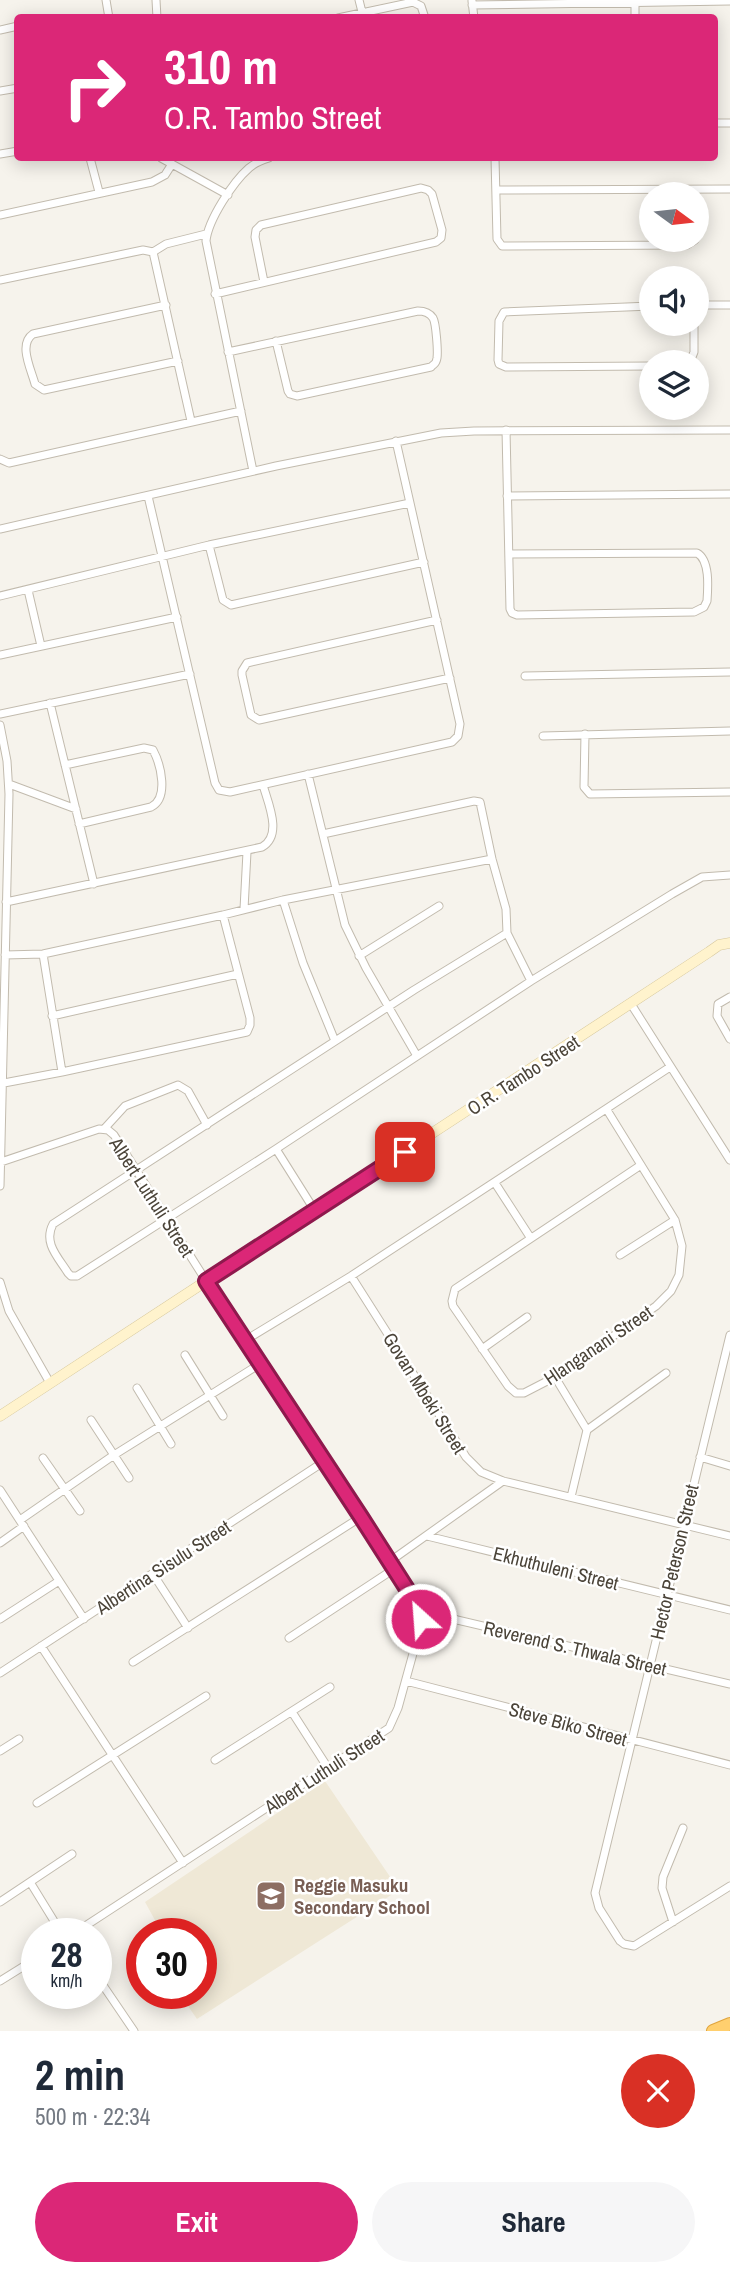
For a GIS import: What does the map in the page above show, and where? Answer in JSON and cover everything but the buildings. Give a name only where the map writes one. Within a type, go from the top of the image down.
[{"type":"highway","points":[[713,2031],[730,2024]]},
{"type":"street","points":[[359,0],[362,12]]},
{"type":"street","points":[[354,14],[413,2],[421,6],[424,14]]},
{"type":"street","points":[[472,2],[730,2]]},
{"type":"street","points":[[91,161],[99,192]]},
{"type":"street","points":[[166,161],[228,195]]},
{"type":"street","points":[[253,471],[206,250],[206,234],[228,195],[249,168],[263,161]]},
{"type":"street","points":[[495,161],[497,239],[500,244],[506,247],[639,245]]},
{"type":"street","points":[[0,215],[152,182],[165,175],[172,164]]},
{"type":"street","points":[[215,294],[436,242],[442,230],[431,191],[421,188],[261,225],[256,230],[255,237],[264,282]]},
{"type":"street","points":[[709,191],[730,189]]},
{"type":"street","points":[[496,190],[639,191]]},
{"type":"street","points":[[0,280],[143,250],[153,252],[166,244],[206,234]]},
{"type":"street","points":[[153,252],[191,421]]},
{"type":"street","points":[[166,304],[33,334],[25,342],[26,351],[36,384],[44,390],[178,361]]},
{"type":"street","points":[[709,305],[730,305]]},
{"type":"street","points":[[639,306],[504,312],[499,321],[498,360],[499,364],[506,367],[639,366]]},
{"type":"street","points":[[228,352],[275,341],[422,311],[434,320],[437,356],[431,366],[297,396],[288,391],[275,341]]},
{"type":"street","points":[[0,459],[9,463],[240,411]]},
{"type":"street","points":[[0,529],[253,471],[441,433],[506,430],[730,430]]},
{"type":"street","points":[[506,430],[510,609],[516,615],[694,612],[704,607],[707,601],[705,561],[702,555],[697,553],[509,554]]},
{"type":"street","points":[[148,496],[217,787],[222,792],[230,792],[263,785],[455,739],[459,733],[460,724],[396,441]]},
{"type":"street","points":[[508,496],[730,494]]},
{"type":"street","points":[[0,596],[209,545],[410,503]]},
{"type":"street","points":[[209,545],[223,600],[231,605],[424,562]]},
{"type":"street","points":[[28,590],[41,646]]},
{"type":"street","points":[[0,655],[177,617]]},
{"type":"street","points":[[437,620],[247,663],[242,671],[251,715],[259,720],[450,678]]},
{"type":"street","points":[[525,676],[730,672]]},
{"type":"street","points":[[0,714],[190,674]]},
{"type":"street","points":[[50,703],[94,884]]},
{"type":"street","points":[[0,725],[9,784],[4,826],[6,901],[0,1186]]},
{"type":"street","points":[[543,736],[730,731]]},
{"type":"street","points":[[585,734],[584,787],[590,794],[730,792]]},
{"type":"street","points":[[65,765],[144,748],[153,750],[157,761],[162,791],[157,804],[79,824]]},
{"type":"street","points":[[308,774],[345,925],[359,956],[417,1056]]},
{"type":"street","points":[[9,784],[76,808]]},
{"type":"street","points":[[6,901],[247,852],[267,845],[273,834],[263,785]]},
{"type":"street","points":[[323,834],[480,802],[506,909],[507,933],[531,981]]},
{"type":"street","points":[[244,909],[247,852]]},
{"type":"street","points":[[4,952],[43,954],[283,900],[492,859]]},
{"type":"street","points":[[507,933],[53,1224],[48,1237],[50,1244],[68,1273],[77,1276],[168,1219],[531,981],[695,880],[709,875],[730,875]]},
{"type":"street","points":[[283,900],[303,962],[335,1041]]},
{"type":"street","points":[[359,956],[439,906]]},
{"type":"street","points":[[2,1078],[62,1072],[247,1032],[250,1022],[223,915]]},
{"type":"street","name":"O.R. Tambo Street","points":[[0,1416],[719,946],[730,943]]},
{"type":"street","points":[[43,954],[62,1072]]},
{"type":"street","points":[[52,1016],[238,974]]},
{"type":"street","points":[[730,997],[718,1004],[716,1010],[730,1039]]},
{"type":"street","points":[[631,1004],[730,1160]]},
{"type":"street","points":[[244,1341],[351,1276],[670,1067]]},
{"type":"street","points":[[104,1129],[125,1106],[178,1085],[188,1091],[207,1125]]},
{"type":"street","name":"Hlanganani Street","points":[[607,1110],[641,1165],[675,1220],[681,1238],[679,1275],[671,1292],[656,1306],[555,1377],[524,1393],[516,1393],[508,1386],[453,1306],[453,1292],[461,1283],[641,1165]]},
{"type":"street","name":"Albert Luthuli Street","points":[[1,1162],[92,1131],[104,1129],[114,1135],[244,1341],[326,1461],[419,1611],[421,1626],[395,1719],[389,1728],[99,1918]]},
{"type":"street","points":[[276,1149],[315,1210]]},
{"type":"street","points":[[495,1183],[530,1237]]},
{"type":"street","points":[[620,1255],[675,1220]]},
{"type":"street","name":"Govan Mbeki Street","points":[[351,1276],[469,1462],[481,1472],[503,1481],[730,1536]]},
{"type":"street","points":[[0,1282],[9,1311],[50,1383]]},
{"type":"street","points":[[482,1349],[527,1317]]},
{"type":"street","name":"Hector Peterson Street","points":[[673,1922],[640,1943],[628,1946],[620,1941],[599,1908],[595,1894],[596,1883],[730,1335]]},
{"type":"street","points":[[185,1354],[223,1416]]},
{"type":"street","points":[[0,1543],[22,1523],[114,1455],[260,1364]]},
{"type":"street","points":[[571,1497],[587,1430],[666,1373]]},
{"type":"street","points":[[555,1377],[587,1430]]},
{"type":"street","points":[[136,1388],[171,1444]]},
{"type":"street","points":[[90,1420],[129,1478]]},
{"type":"street","points":[[700,1457],[730,1466]]},
{"type":"street","points":[[43,1458],[80,1511]]},
{"type":"street","name":"Albertina Sisulu Street","points":[[0,1672],[326,1461]]},
{"type":"street","points":[[289,1638],[503,1481]]},
{"type":"street","points":[[0,1490],[84,1619]]},
{"type":"street","points":[[133,1662],[361,1517]]},
{"type":"street","name":"Ekhuthuleni Street","points":[[427,1536],[730,1610]]},
{"type":"street","points":[[153,1574],[188,1628]]},
{"type":"street","points":[[0,1619],[59,1581]]},
{"type":"street","name":"Reverend S. Thwala Street","points":[[419,1611],[730,1684]]},
{"type":"street","points":[[41,1646],[183,1863]]},
{"type":"street","name":"Steve Biko Street","points":[[406,1681],[730,1765]]},
{"type":"street","points":[[215,1760],[330,1688]]},
{"type":"street","points":[[37,1803],[206,1696]]},
{"type":"street","points":[[292,1712],[328,1769]]},
{"type":"street","points":[[0,1751],[19,1740]]},
{"type":"street","points":[[683,1828],[663,1877],[662,1888],[673,1922],[730,1886]]},
{"type":"street","points":[[0,1902],[72,1854]]},
{"type":"street","points":[[30,1882],[52,1918]]},
{"type":"street","points":[[0,1981],[21,1968]]},
{"type":"street","points":[[112,1999],[134,2031]]},
{"type":"shaded area","name":"Reggie Masuku Secondary School","points":[[325,1781],[399,1890],[217,2006],[217,1918],[154,1918],[145,1902]]},
{"type":"shaded area","name":"Reggie Masuku Secondary School","points":[[190,2009],[213,2009],[197,2019]]},
{"type":"place","name":"Reggie Masuku Secondary School","points":[[271,1896]]},
{"type":"route","points":[[405,1152],[206,1281],[326,1461],[414,1600],[421,1619]]}]
